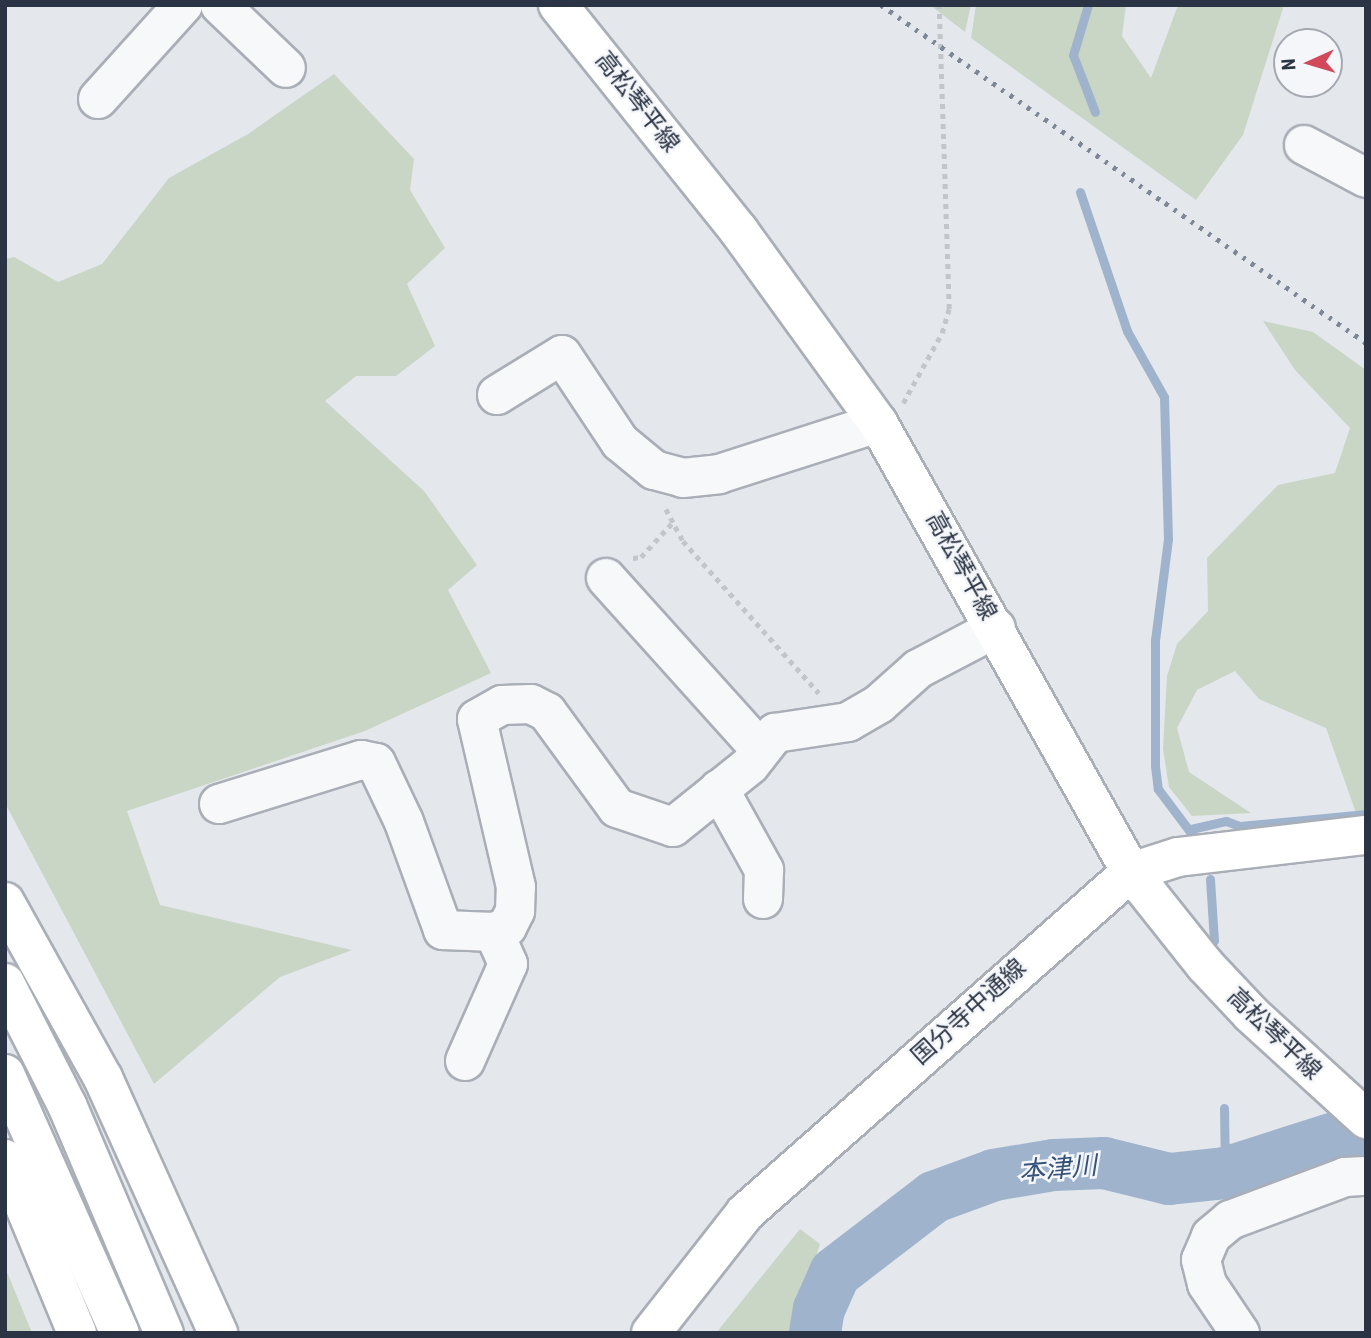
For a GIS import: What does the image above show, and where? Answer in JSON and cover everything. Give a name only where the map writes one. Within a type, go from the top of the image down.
[{"type":"main road","name":"高松琴平線","points":[[558,5],[739,231],[878,423],[996,628],[1131,872],[1205,965],[1355,1110]]},
{"type":"main road","name":"国分寺中通線","points":[[651,1333],[745,1213],[1131,872],[1178,857],[1366,835]]},
{"type":"main road","points":[[5,902],[103,1078],[218,1333]]},
{"type":"main road","points":[[5,983],[67,1105],[164,1333]]},
{"type":"main road","points":[[5,1074],[120,1333]]},
{"type":"main road","points":[[5,1160],[41,1237],[76,1333]]},
{"type":"street","points":[[98,99],[183,5]]},
{"type":"street","points":[[220,5],[286,68]]},
{"type":"street","points":[[1304,145],[1366,178]]},
{"type":"street","points":[[497,395],[562,355],[620,442],[654,470],[683,478],[732,470],[878,423]]},
{"type":"street","points":[[606,578],[760,749]]},
{"type":"street","points":[[219,804],[361,760],[376,763],[404,822],[443,930],[494,932],[507,928],[515,911],[516,887],[477,719],[502,705],[531,704],[547,712],[617,808],[673,827],[750,765],[760,749],[783,729],[835,725],[879,704],[918,669],[996,628]]},
{"type":"street","points":[[719,789],[764,870],[764,899]]},
{"type":"street","points":[[465,1061],[508,964],[494,932]]},
{"type":"street","points":[[1240,1333],[1207,1284],[1201,1260],[1211,1236],[1230,1220],[1345,1177],[1366,1177]]},
{"type":"path","points":[[878,423],[909,398],[942,333],[948,309],[939,5]]},
{"type":"path","points":[[664,505],[682,541],[818,691],[835,725]]},
{"type":"path","points":[[606,578],[609,563],[640,557],[673,522]]},
{"type":"green space","points":[[930,5],[971,5],[965,32]]},
{"type":"green space","points":[[976,5],[1126,5],[1122,36],[1151,78],[1178,5],[1284,5],[1277,28],[1273,28],[1273,40],[1243,135],[1196,200],[971,38]]},
{"type":"green space","points":[[334,74],[414,159],[410,190],[445,248],[407,284],[435,346],[396,376],[356,376],[325,401],[424,491],[477,565],[448,590],[491,673],[365,731],[127,811],[160,905],[352,950],[280,977],[154,1084],[5,803],[5,259],[14,257],[58,282],[102,264],[169,178],[248,134]]},
{"type":"green space","points":[[1263,321],[1313,332],[1366,370],[1366,811],[1356,813],[1326,728],[1259,699],[1235,671],[1197,690],[1177,728],[1189,772],[1251,813],[1192,816],[1169,787],[1163,749],[1167,676],[1177,644],[1208,611],[1207,558],[1278,485],[1335,473],[1350,428],[1295,370]]},
{"type":"green space","points":[[800,1229],[820,1244],[792,1333],[716,1333]]},
{"type":"green space","points":[[5,1267],[32,1333],[5,1333]]},
{"type":"waterway","points":[[1088,5],[1073,55],[1095,112]]},
{"type":"waterway","points":[[1080,192],[1127,331],[1164,397],[1168,539],[1155,640],[1155,766],[1158,789],[1194,837]]},
{"type":"waterway","points":[[1191,829],[1226,821],[1240,826],[1366,814]]},
{"type":"waterway","points":[[1210,879],[1214,941]]},
{"type":"waterway","points":[[1224,1108],[1225,1173]]},
{"type":"waterway","name":"本津川","points":[[815,1333],[819,1309],[835,1273],[934,1197],[994,1175],[1054,1165],[1104,1163],[1169,1179],[1225,1173],[1366,1128]]},
{"type":"railway","points":[[881,5],[1366,343]]}]
